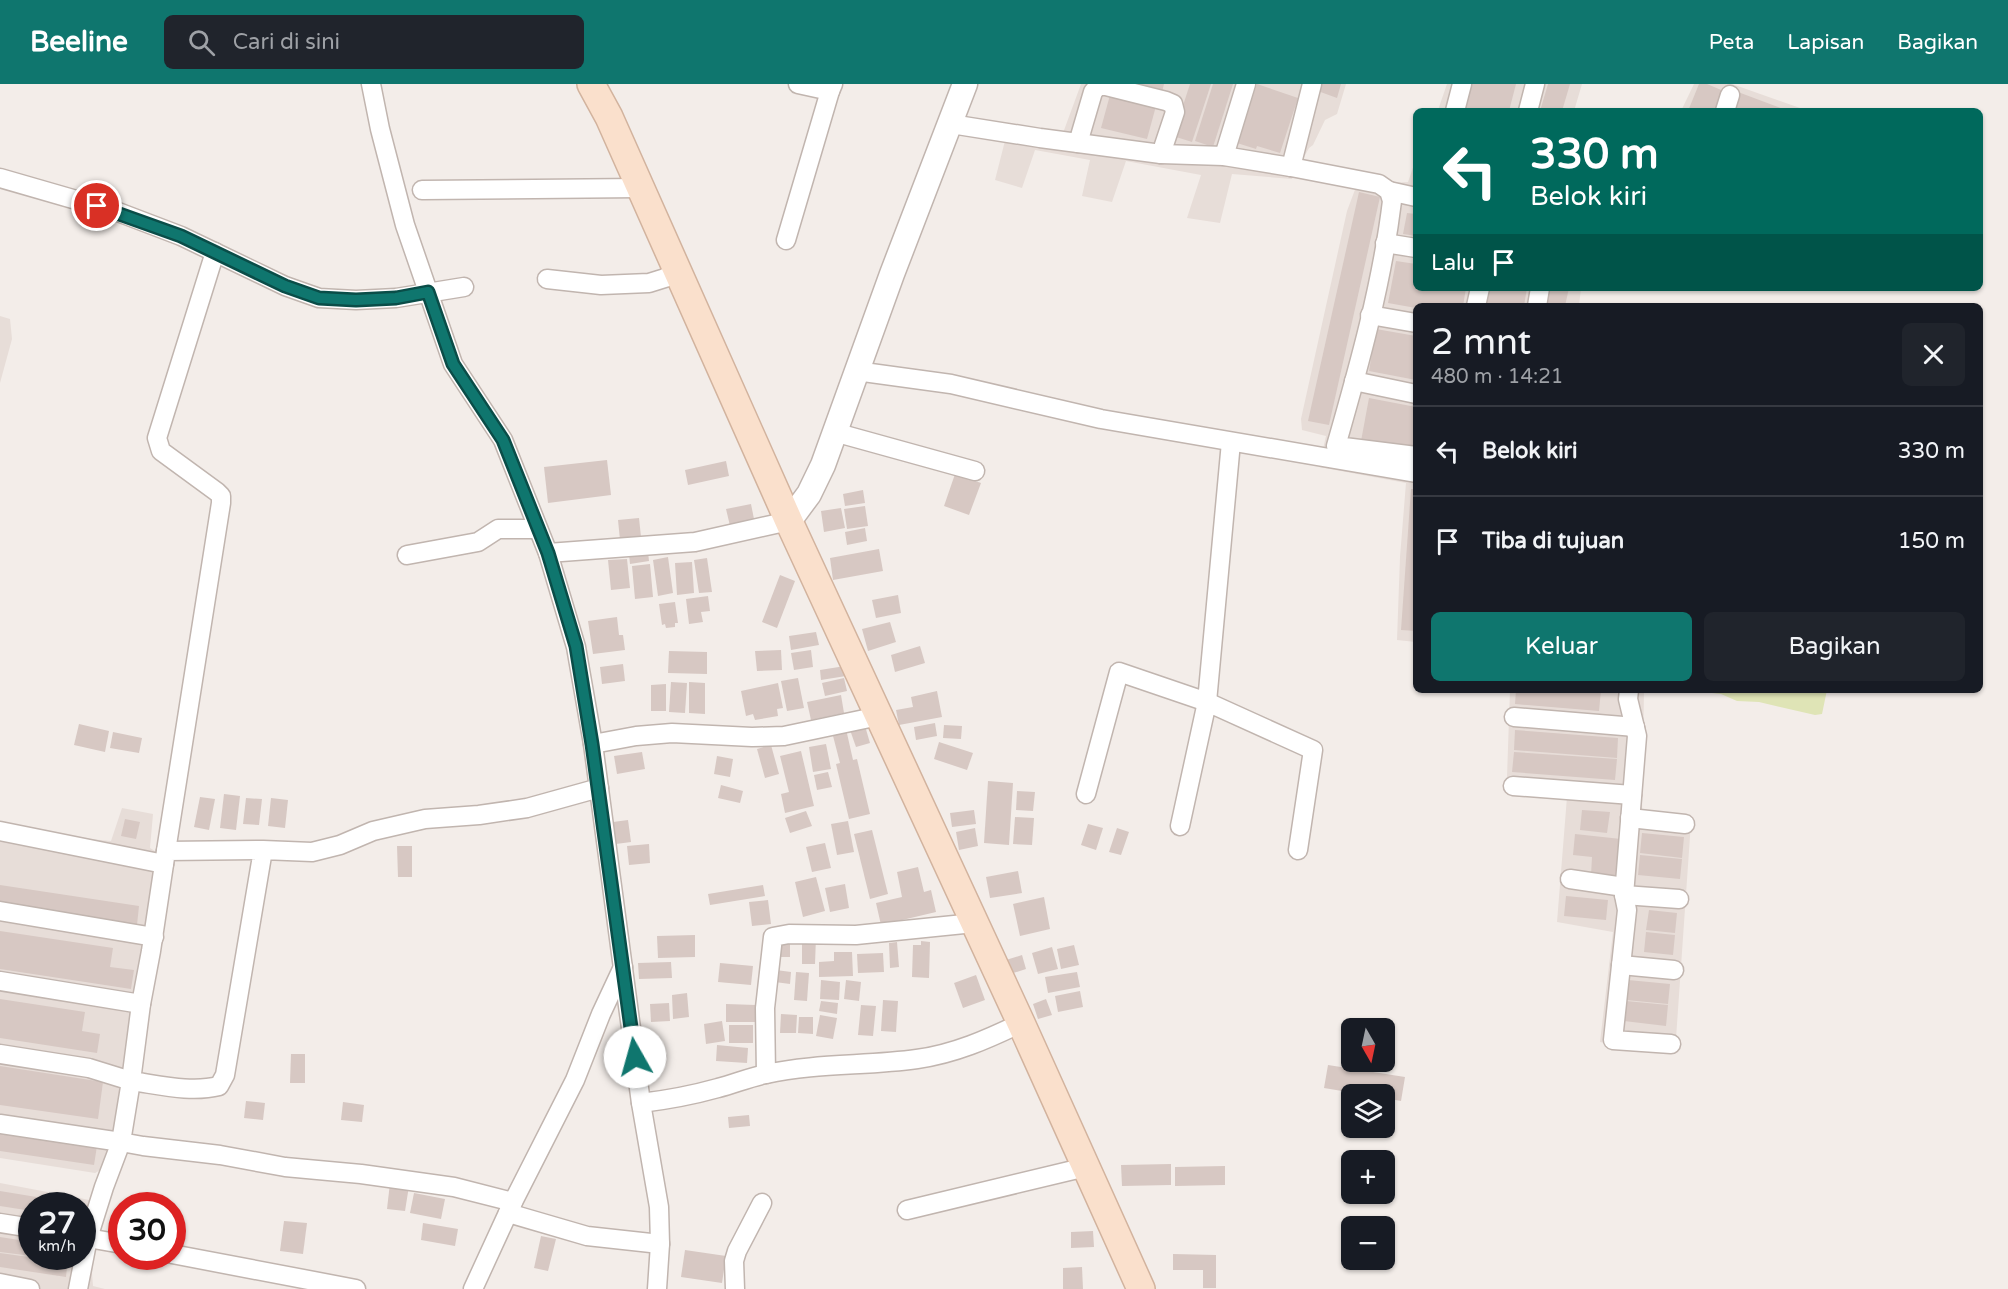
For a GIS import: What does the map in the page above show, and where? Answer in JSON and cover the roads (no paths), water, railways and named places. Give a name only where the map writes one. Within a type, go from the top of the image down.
[{"type":"main road","points":[[591,84],[609,117],[789,521],[1022,1023],[1141,1289]]},
{"type":"street","points":[[371,84],[405,225],[453,364],[503,440],[548,553],[576,646],[599,788],[641,1103],[659,1207],[660,1244],[657,1289]]},
{"type":"street","points":[[786,240],[831,88],[798,84]]},
{"type":"street","points":[[548,553],[695,542],[789,521],[809,494],[823,465],[856,371],[965,84]]},
{"type":"street","points":[[1224,156],[1246,84]]},
{"type":"street","points":[[1292,167],[1312,84]]},
{"type":"street","points":[[1456,108],[1462,84]]},
{"type":"street","points":[[1529,108],[1535,84]]},
{"type":"street","points":[[1078,143],[1093,92],[1098,86],[1106,86],[1173,104],[1175,112],[1161,154]]},
{"type":"street","points":[[951,124],[1161,154],[1224,156],[1359,179],[1378,184],[1389,191],[1413,196]]},
{"type":"street","points":[[0,178],[118,212],[181,236],[285,286],[319,298],[356,300],[396,298],[464,287]]},
{"type":"street","points":[[422,190],[640,188]]},
{"type":"street","points":[[1331,452],[1354,381],[1370,315],[1392,201],[1389,191]]},
{"type":"street","points":[[1385,243],[1413,248]]},
{"type":"street","points":[[96,1209],[121,1142],[221,503],[217,492],[161,451],[157,438],[215,252]]},
{"type":"street","points":[[547,279],[602,285],[649,283],[665,278],[676,270]]},
{"type":"street","points":[[1370,315],[1413,322]]},
{"type":"street","points":[[856,371],[951,384],[1101,418],[1231,442],[1331,452],[1413,456]]},
{"type":"street","points":[[1354,381],[1413,393]]},
{"type":"street","points":[[834,432],[975,471]]},
{"type":"street","points":[[1180,826],[1207,702],[1231,442]]},
{"type":"street","points":[[1331,452],[1413,472]]},
{"type":"street","points":[[407,555],[478,542],[498,529],[537,529]]},
{"type":"street","points":[[1086,794],[1119,672],[1207,702],[1313,750],[1299,850]]},
{"type":"street","points":[[1629,693],[1637,736],[1624,891],[1627,910],[1613,1040],[1671,1044]]},
{"type":"street","points":[[592,744],[636,736],[672,733],[752,737],[784,735],[879,716]]},
{"type":"street","points":[[1514,717],[1635,728]]},
{"type":"street","points":[[1513,786],[1632,795]]},
{"type":"street","points":[[0,831],[165,858],[263,850],[312,852],[340,845],[374,831],[425,819],[479,815],[527,808],[599,788]]},
{"type":"street","points":[[1630,818],[1685,824]]},
{"type":"street","points":[[0,1054],[89,1068],[131,1081],[192,1089],[219,1086],[225,1075],[235,1024],[263,850]]},
{"type":"street","points":[[1570,879],[1624,891],[1679,899]]},
{"type":"street","points":[[0,911],[154,937]]},
{"type":"street","points":[[766,1074],[765,1008],[773,937],[779,934],[856,935],[974,923]]},
{"type":"street","points":[[1621,965],[1674,970]]},
{"type":"street","points":[[473,1289],[510,1208],[575,1080],[623,966]]},
{"type":"street","points":[[0,981],[141,1004]]},
{"type":"street","points":[[641,1103],[663,1101],[715,1089],[766,1074],[812,1067],[918,1059],[952,1052],[1022,1023]]},
{"type":"street","points":[[0,1124],[143,1146],[220,1155],[285,1167],[361,1174],[454,1187],[587,1236],[660,1244]]},
{"type":"street","points":[[907,1210],[1086,1167]]},
{"type":"street","points":[[735,1289],[734,1262],[737,1251],[762,1203]]},
{"type":"street","points":[[0,1223],[18,1226]]},
{"type":"street","points":[[186,1257],[356,1289]]},
{"type":"street","points":[[78,1289],[81,1270]]},
{"type":"street","points":[[0,1283],[30,1289]]}]
